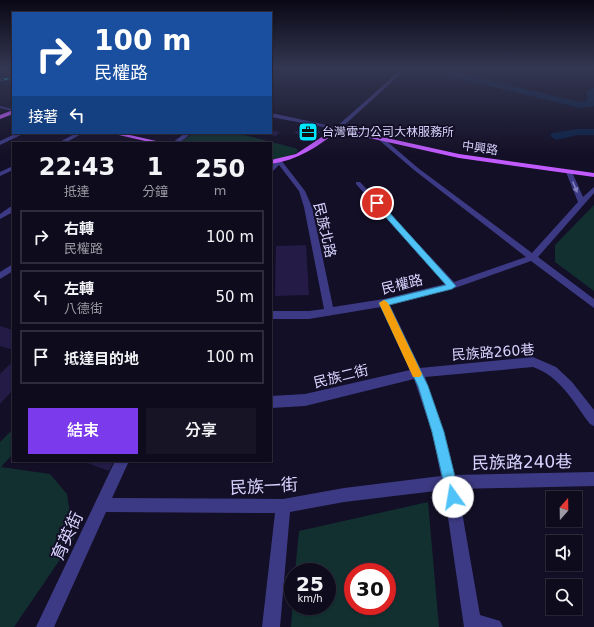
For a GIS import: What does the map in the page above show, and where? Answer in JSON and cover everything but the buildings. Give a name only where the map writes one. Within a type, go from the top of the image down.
[{"type":"main road","points":[[0,116],[12,111]]},
{"type":"main road","name":"中興路","points":[[337,129],[459,156],[594,175]]},
{"type":"main road","points":[[275,162],[311,150],[337,129]]},
{"type":"main road","points":[[118,134],[157,142]]},
{"type":"street","points":[[337,129],[372,97]]},
{"type":"street","points":[[0,107],[12,111]]},
{"type":"street","name":"中興路","points":[[272,115],[337,129]]},
{"type":"street","points":[[0,143],[20,134]]},
{"type":"street","points":[[63,142],[78,134]]},
{"type":"street","points":[[176,142],[188,134]]},
{"type":"street","points":[[381,139],[416,169],[594,304]]},
{"type":"street","name":"民族北路","points":[[275,162],[302,191],[308,207],[329,312]]},
{"type":"street","points":[[0,174],[12,168]]},
{"type":"street","points":[[569,172],[582,202]]},
{"type":"street","points":[[358,183],[452,286]]},
{"type":"street","name":"民權路","points":[[272,315],[309,315],[384,303],[452,286],[532,257],[594,189]]},
{"type":"street","points":[[0,217],[12,210]]},
{"type":"street","points":[[0,276],[9,269]]},
{"type":"street","points":[[384,303],[423,386],[438,432],[450,482],[473,624],[494,627]]},
{"type":"street","name":"民族路260巷","points":[[416,373],[533,362],[543,364],[556,371],[594,420]]},
{"type":"street","name":"民族二街","points":[[272,402],[304,400],[416,373]]},
{"type":"street","name":"育英街","points":[[45,627],[122,462]]},
{"type":"street","name":"民族路240巷","points":[[450,482],[594,479]]},
{"type":"street","name":"民族一街","points":[[102,505],[283,506],[344,495],[450,482]]},
{"type":"street","points":[[270,627],[283,506]]},
{"type":"green space","points":[[192,134],[240,134],[271,142],[180,142]]},
{"type":"green space","points":[[272,142],[298,150],[297,153],[278,159],[272,159]]},
{"type":"green space","points":[[594,205],[594,291],[555,262],[555,245]]},
{"type":"green space","points":[[12,430],[12,455],[1,467],[50,474],[67,494],[74,539],[14,627],[0,627],[0,442]]},
{"type":"green space","points":[[428,502],[439,627],[291,627],[292,615],[336,615],[336,563],[296,563],[299,531]]},
{"type":"waterway","points":[[548,97],[580,105],[592,103],[592,97]]},
{"type":"waterway","points":[[556,136],[577,132],[594,132]]},
{"type":"slow traffic","points":[[384,303],[417,374]]},
{"type":"place","name":"台灣電力公司大林服務所","points":[[308,132]]},
{"type":"route","points":[[377,203],[452,286],[384,303],[423,386],[438,432],[453,497]]}]
